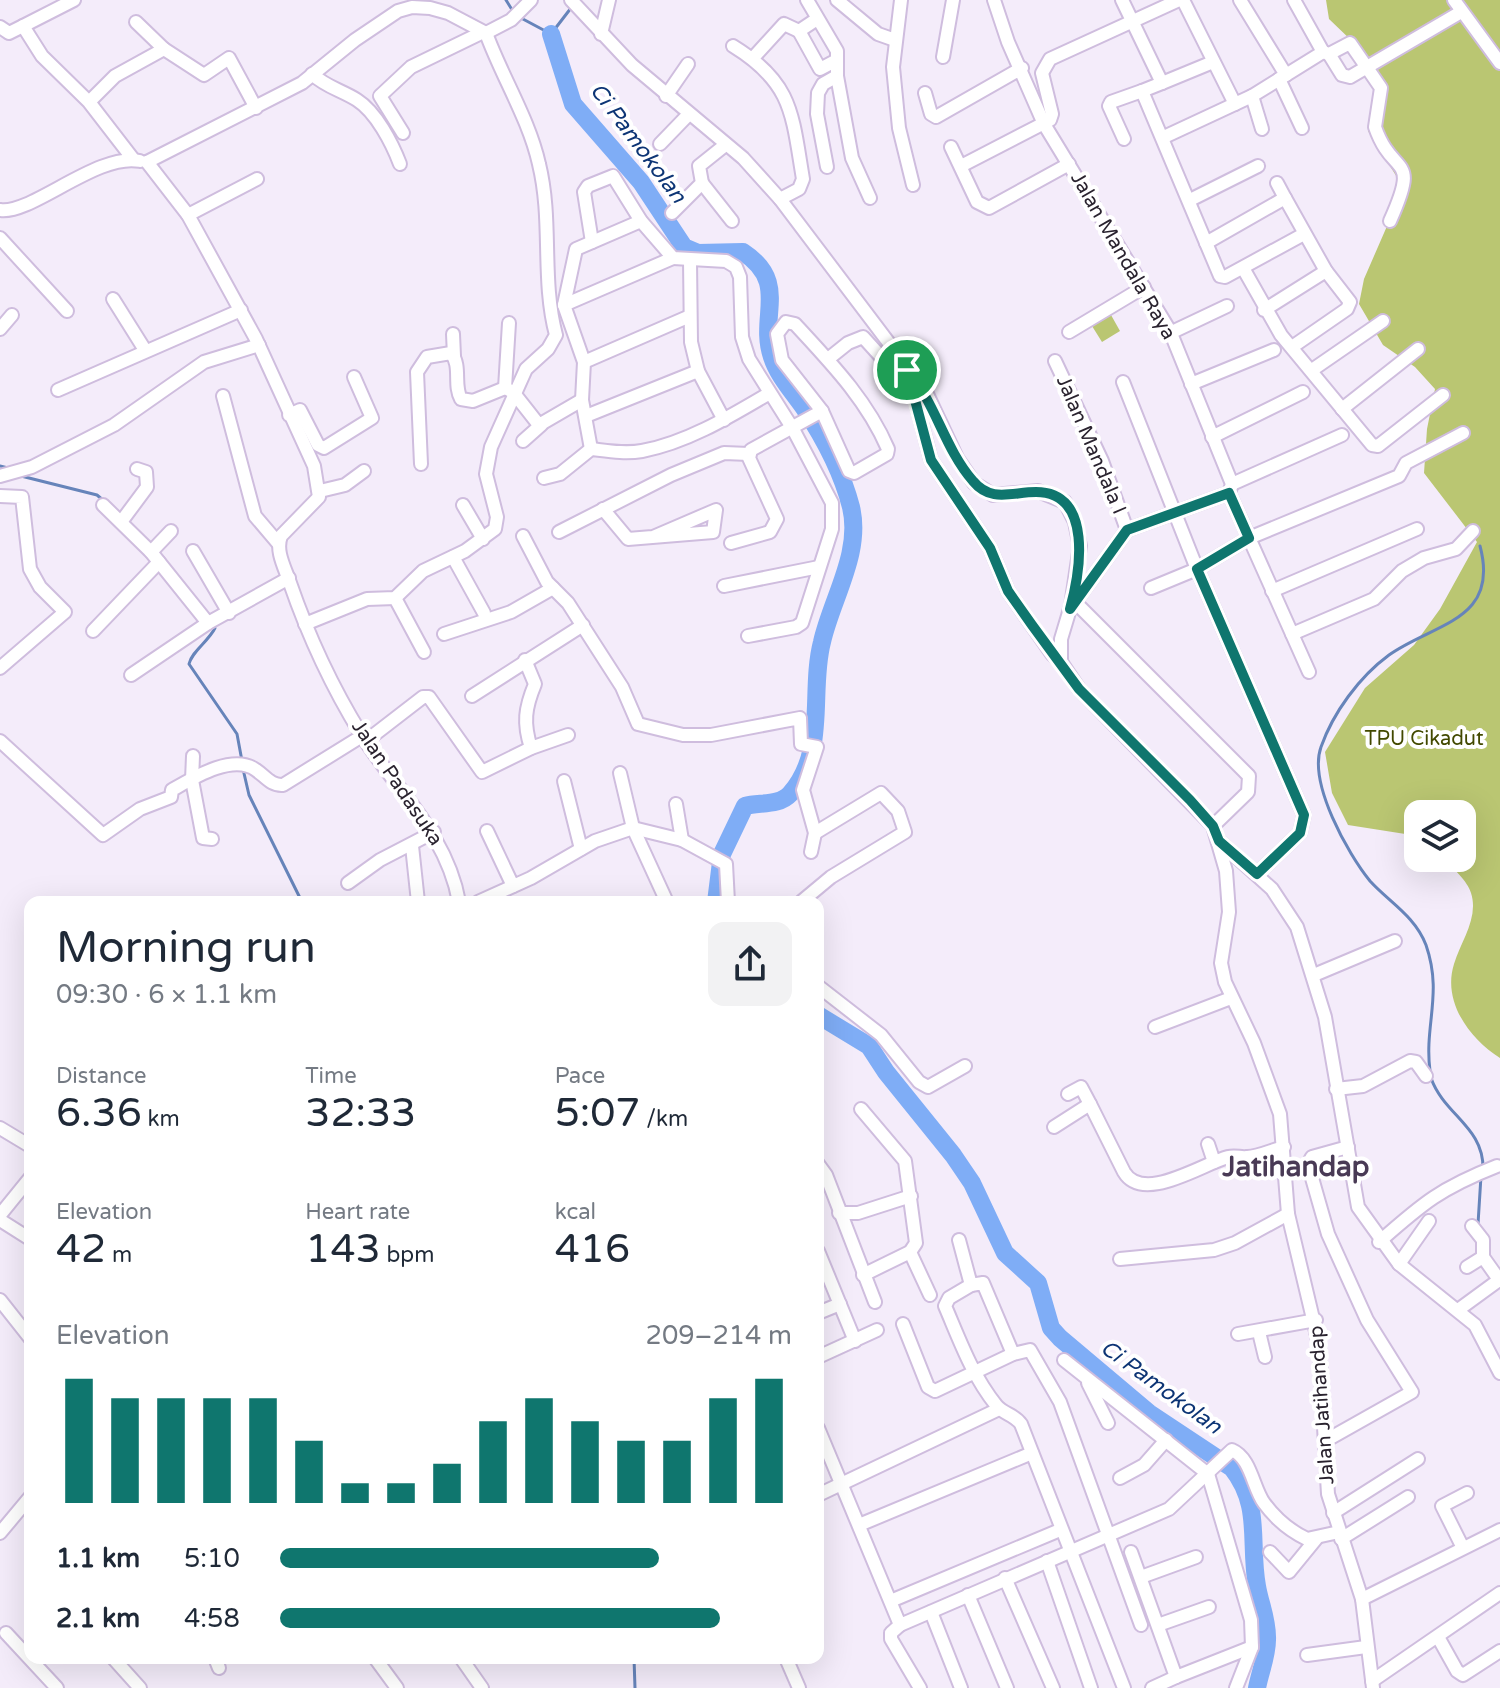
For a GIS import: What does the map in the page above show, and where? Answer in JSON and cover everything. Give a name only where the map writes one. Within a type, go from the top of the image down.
[{"type":"street","points":[[0,27],[9,33],[74,0]]},
{"type":"street","points":[[403,133],[380,96],[411,67],[484,33],[514,16],[531,0]]},
{"type":"street","points":[[601,34],[609,0]]},
{"type":"street","points":[[807,0],[837,51],[837,76],[852,158],[870,198]]},
{"type":"street","points":[[837,0],[878,34],[895,40]]},
{"type":"street","points":[[901,0],[900,30],[895,40],[893,67],[899,128],[913,185]]},
{"type":"street","points":[[943,57],[953,0]]},
{"type":"street","points":[[1122,0],[1162,83]]},
{"type":"street","points":[[961,166],[1044,124],[1052,114],[1042,73],[1050,59],[1181,0],[1235,104]]},
{"type":"street","points":[[1240,0],[1282,77],[1302,128]]},
{"type":"street","points":[[1294,0],[1326,53],[1346,77],[1461,12]]},
{"type":"street","points":[[1454,0],[1500,63]]},
{"type":"street","points":[[574,2],[601,34],[666,96],[724,146],[743,158],[780,199],[926,392],[957,458],[974,483],[993,495],[1038,491],[1065,502],[1071,511],[1080,546],[1061,662]]},
{"type":"street","name":"Jalan Mandala Raya","points":[[991,2],[1044,124],[1170,333],[1249,538],[1309,672]]},
{"type":"street","points":[[1,216],[97,168],[133,159],[147,162],[256,108],[312,74],[398,11],[412,7],[448,13],[484,33],[539,162],[548,214],[548,292],[556,335],[548,349],[509,390],[473,401],[461,399],[453,334]]},
{"type":"street","points":[[799,31],[817,19]]},
{"type":"street","points":[[136,22],[164,49],[204,75],[229,58],[256,108]]},
{"type":"street","points":[[753,58],[784,24],[799,31],[820,69],[837,60]]},
{"type":"street","points":[[23,26],[42,56],[89,102],[133,159]]},
{"type":"street","points":[[1164,137],[1252,96],[1326,53],[1350,43],[1367,66],[1382,96],[1377,132],[1404,168],[1406,177],[1390,221]]},
{"type":"street","points":[[733,46],[769,71],[784,95],[795,129],[803,184],[780,199]]},
{"type":"street","points":[[93,98],[115,76],[164,49]]},
{"type":"street","points":[[1124,139],[1109,106],[1111,102],[1213,62]]},
{"type":"street","points":[[666,96],[688,64]]},
{"type":"street","points":[[925,93],[931,114],[936,117],[1022,68]]},
{"type":"street","points":[[312,74],[329,88],[366,106],[394,149],[400,164]]},
{"type":"street","points":[[827,167],[817,101],[823,84],[837,76]]},
{"type":"street","points":[[1142,91],[1164,137],[1220,276],[1225,277],[1304,234]]},
{"type":"street","points":[[1252,96],[1262,129]]},
{"type":"street","points":[[660,144],[688,115]]},
{"type":"street","points":[[724,146],[699,166],[702,183],[732,221]]},
{"type":"street","points":[[951,147],[977,202],[989,208],[1069,164]]},
{"type":"street","points":[[147,162],[188,215],[241,310],[319,479],[317,502],[285,531],[278,543],[255,516],[223,396]]},
{"type":"street","points":[[1190,200],[1258,166]]},
{"type":"street","points":[[592,242],[584,192],[588,186],[616,177],[641,221],[673,258]]},
{"type":"street","points":[[188,215],[257,179]]},
{"type":"street","points":[[672,213],[702,183]]},
{"type":"street","points":[[1277,183],[1326,271],[1350,302],[1347,309],[1292,347]]},
{"type":"street","points":[[1206,243],[1285,198]]},
{"type":"street","points":[[591,449],[582,400],[584,362],[564,305],[573,253],[641,221]]},
{"type":"street","points":[[0,238],[67,311]]},
{"type":"street","points":[[564,305],[673,258],[726,261],[736,267],[740,277],[742,337],[749,359],[768,394],[793,429],[832,503],[832,529],[800,626],[748,636]]},
{"type":"street","points":[[690,261],[690,316],[698,371],[724,420]]},
{"type":"street","points":[[1243,268],[1264,310],[1365,440],[1378,446],[1443,395]]},
{"type":"street","points":[[1264,310],[1326,271]]},
{"type":"street","points":[[1069,332],[1144,287]]},
{"type":"street","points":[[113,299],[145,350]]},
{"type":"street","points":[[1170,333],[1227,306]]},
{"type":"street","points":[[58,390],[241,310]]},
{"type":"street","points":[[0,329],[12,315]]},
{"type":"street","points":[[584,362],[690,316]]},
{"type":"street","points":[[1312,370],[1383,321]]},
{"type":"street","points":[[786,322],[795,324],[828,359],[876,419],[888,449],[887,454],[854,473],[849,471],[782,360],[777,334],[780,327],[786,322]]},
{"type":"street","points":[[305,624],[367,599],[395,598],[423,571],[453,557],[495,529],[497,517],[486,474],[509,390],[509,323]]},
{"type":"street","points":[[828,359],[848,343],[863,337],[883,359],[898,355]]},
{"type":"street","points":[[0,476],[32,467],[114,425],[204,362],[259,345]]},
{"type":"street","points":[[1342,409],[1418,349]]},
{"type":"street","points":[[1191,384],[1274,350]]},
{"type":"street","points":[[421,464],[417,372],[427,357],[451,353],[454,356]]},
{"type":"street","name":"Jalan Mandala I","points":[[1055,361],[1102,461],[1127,530]]},
{"type":"street","name":"Jalan Jatihandap","points":[[907,370],[931,460],[990,548],[1008,591],[1079,689],[1213,826],[1219,841],[1226,871],[1229,912],[1221,963],[1231,998],[1254,1043],[1280,1114],[1288,1214],[1316,1320],[1326,1474],[1333,1513],[1362,1598],[1372,1684]]},
{"type":"street","points":[[586,416],[698,371]]},
{"type":"street","points":[[289,415],[300,410],[318,445],[324,448],[372,418],[354,377]]},
{"type":"street","points":[[1123,382],[1197,569],[1304,815],[1300,833],[1257,874]]},
{"type":"street","points":[[509,390],[541,425]]},
{"type":"street","points":[[1212,437],[1303,392]]},
{"type":"street","points":[[544,478],[560,474],[591,449],[640,452],[724,420],[768,394]]},
{"type":"street","points":[[523,441],[541,425],[582,400]]},
{"type":"street","points":[[559,532],[724,453],[749,454],[815,415]]},
{"type":"street","points":[[1151,588],[1197,569],[1249,538],[1399,476],[1406,463],[1463,433]]},
{"type":"street","points":[[1070,610],[1127,530],[1176,514],[1342,435]]},
{"type":"street","points":[[731,543],[770,532],[777,519],[749,454]]},
{"type":"street","points":[[121,522],[147,487],[146,472],[137,469]]},
{"type":"street","points":[[320,491],[345,485],[364,471]]},
{"type":"street","points":[[0,496],[22,497],[30,569],[40,587],[65,612],[0,668]]},
{"type":"street","points":[[103,505],[155,557],[208,623]]},
{"type":"street","points":[[463,505],[483,539]]},
{"type":"street","points":[[603,509],[628,539],[653,537],[713,532],[716,510],[653,537]]},
{"type":"street","points":[[1272,591],[1417,529]]},
{"type":"street","points":[[93,631],[155,557],[171,531]]},
{"type":"street","points":[[1292,634],[1374,599],[1402,571],[1424,558],[1456,549],[1473,531]]},
{"type":"street","points":[[523,536],[553,588],[583,625],[622,687],[638,724],[683,735],[711,735],[800,718],[801,744],[817,747],[803,799],[815,833],[811,852]]},
{"type":"street","name":"Jalan Padasuka","points":[[278,543],[305,624],[364,738],[434,832],[449,861],[458,896]]},
{"type":"street","points":[[193,551],[229,613]]},
{"type":"street","points":[[453,557],[484,613]]},
{"type":"street","points":[[724,586],[819,567]]},
{"type":"street","points":[[131,675],[208,623],[289,578]]},
{"type":"street","points":[[444,634],[511,612],[553,588]]},
{"type":"street","points":[[395,598],[424,652]]},
{"type":"street","points":[[1070,610],[1249,776],[1248,792],[1213,826]]},
{"type":"street","points":[[472,696],[583,625]]},
{"type":"street","points":[[525,660],[535,684],[528,697],[525,717],[531,748]]},
{"type":"street","points":[[0,741],[103,835],[140,809],[171,797],[172,790],[236,763],[252,767],[276,786],[283,785],[364,738],[423,697],[429,697],[481,772],[531,748],[568,735]]},
{"type":"street","points":[[193,756],[192,780],[203,838],[212,839]]},
{"type":"street","points":[[620,773],[633,828],[664,896]]},
{"type":"street","points":[[564,781],[581,849]]},
{"type":"street","points":[[808,896],[831,877],[905,832],[898,811],[881,793],[815,833]]},
{"type":"street","points":[[676,804],[682,840]]},
{"type":"street","points":[[491,896],[581,849],[633,828],[682,840],[726,864],[728,896]]},
{"type":"street","points":[[487,831],[513,886]]},
{"type":"street","points":[[348,883],[380,860],[434,832]]},
{"type":"street","points":[[1219,841],[1257,874],[1285,906],[1297,927],[1325,1017],[1348,1147],[1352,1188],[1358,1207],[1379,1242],[1399,1264],[1475,1325],[1500,1373]]},
{"type":"street","points":[[412,846],[417,896]]},
{"type":"street","points":[[1314,975],[1395,941]]},
{"type":"street","points":[[824,991],[881,1035],[919,1082],[928,1087],[965,1066]]},
{"type":"street","points":[[1155,1027],[1231,998]]},
{"type":"street","points":[[1336,1089],[1363,1086],[1410,1061],[1416,1062],[1426,1076]]},
{"type":"street","points":[[1068,1094],[1081,1087],[1129,1180],[1158,1183],[1214,1162],[1284,1147]]},
{"type":"street","points":[[1054,1127],[1090,1104]]},
{"type":"street","points":[[861,1109],[901,1154],[911,1196],[916,1243],[910,1252],[863,1275]]},
{"type":"street","points":[[0,1128],[24,1142]]},
{"type":"street","points":[[1208,1144],[1214,1162]]},
{"type":"street","points":[[1325,1441],[1412,1392],[1378,1341],[1328,1234],[1308,1164],[1312,1157],[1348,1147]]},
{"type":"street","points":[[1379,1242],[1432,1195],[1497,1166]]},
{"type":"street","points":[[824,1172],[875,1302]]},
{"type":"street","points":[[24,1186],[0,1217],[24,1232]]},
{"type":"street","points":[[839,1213],[858,1213],[911,1196]]},
{"type":"street","points":[[1120,1259],[1214,1250],[1235,1243],[1288,1214]]},
{"type":"street","points":[[1399,1264],[1429,1221]]},
{"type":"street","points":[[1458,1310],[1499,1281],[1483,1257],[1483,1240],[1472,1226]]},
{"type":"street","points":[[959,1240],[971,1285]]},
{"type":"street","points":[[910,1252],[930,1295]]},
{"type":"street","points":[[1467,1267],[1483,1257]]},
{"type":"street","points":[[824,1274],[855,1341]]},
{"type":"street","points":[[1019,1352],[983,1283],[971,1285],[949,1298],[945,1306],[973,1372],[999,1409],[1016,1416],[1124,1688]]},
{"type":"street","points":[[0,1300],[24,1330]]},
{"type":"street","points":[[824,1311],[840,1304]]},
{"type":"street","points":[[1238,1334],[1316,1320]]},
{"type":"street","points":[[903,1324],[932,1390],[1030,1350],[1060,1402],[1141,1625]]},
{"type":"street","points":[[824,1354],[877,1330]]},
{"type":"street","points":[[1259,1332],[1265,1357]]},
{"type":"street","points":[[1064,1360],[1166,1440],[1212,1470],[1248,1608],[1252,1647],[1236,1688]]},
{"type":"street","points":[[1087,1380],[1104,1425],[1128,1411]]},
{"type":"street","points":[[824,1493],[999,1409]]},
{"type":"street","points":[[1120,1478],[1144,1465],[1166,1440]]},
{"type":"street","points":[[824,1444],[840,1486],[893,1600],[900,1625]]},
{"type":"street","points":[[920,1688],[891,1639],[891,1633],[900,1625],[1169,1509],[1226,1453],[1238,1452],[1262,1501],[1299,1536],[1316,1539],[1340,1536],[1408,1497]]},
{"type":"street","points":[[859,1525],[1032,1453]]},
{"type":"street","points":[[1333,1513],[1418,1459]]},
{"type":"street","points":[[1462,1546],[1442,1506],[1467,1493]]},
{"type":"street","points":[[0,1533],[24,1504]]},
{"type":"street","points":[[1362,1598],[1497,1529]]},
{"type":"street","points":[[1362,1598],[1497,1529]]},
{"type":"street","points":[[893,1600],[1060,1530]]},
{"type":"street","points":[[1270,1552],[1289,1572],[1316,1539]]},
{"type":"street","points":[[1131,1552],[1176,1677]]},
{"type":"street","points":[[1141,1577],[1196,1557]]},
{"type":"street","points":[[1047,1561],[1091,1688]]},
{"type":"street","points":[[1005,1578],[1053,1688]]},
{"type":"street","points":[[1372,1684],[1500,1593]]},
{"type":"street","points":[[968,1595],[1007,1688]]},
{"type":"street","points":[[1158,1625],[1209,1607]]},
{"type":"street","points":[[931,1612],[961,1688]]},
{"type":"street","points":[[6,1633],[24,1652]]},
{"type":"street","points":[[1438,1637],[1457,1671],[1463,1675],[1500,1651]]},
{"type":"street","points":[[1152,1688],[1252,1647]]},
{"type":"street","points":[[1307,1655],[1366,1647]]},
{"type":"street","points":[[35,1664],[57,1688]]},
{"type":"street","points":[[119,1664],[141,1688]]},
{"type":"street","points":[[379,1664],[397,1688]]},
{"type":"street","points":[[465,1664],[482,1688]]},
{"type":"street","points":[[789,1664],[799,1688]]},
{"type":"green space","name":"TPU Cikadut","points":[[1326,0],[1500,0],[1500,1058],[1469,1030],[1455,1005],[1452,992],[1454,964],[1473,911],[1469,888],[1457,872],[1476,872],[1476,800],[1404,800],[1404,834],[1348,825],[1332,793],[1325,752],[1365,688],[1414,645],[1440,609],[1477,542],[1424,473],[1427,429],[1435,389],[1415,367],[1383,345],[1359,304],[1364,279],[1394,210],[1400,182],[1368,131],[1379,96],[1378,66],[1329,19]]},
{"type":"green space","points":[[1111,315],[1120,331],[1102,342],[1092,326]]},
{"type":"waterway","points":[[506,0],[514,13]]},
{"type":"waterway","name":"Ci Pamokolan","points":[[521,18],[551,34],[571,8]]},
{"type":"waterway","name":"Ci Pamokolan","points":[[551,34],[573,104],[641,182],[684,247],[698,253],[743,252],[765,276],[769,288],[768,328],[772,357],[825,443],[851,507],[853,541],[818,661],[815,721],[809,759],[802,777],[785,798],[745,806],[722,854],[717,896]]},
{"type":"waterway","points":[[0,466],[12,469]]},
{"type":"waterway","points":[[21,476],[97,495],[104,501]]},
{"type":"waterway","points":[[1430,1071],[1433,979],[1426,945],[1415,926],[1370,881],[1351,854],[1325,798],[1318,762],[1332,721],[1367,674],[1389,655],[1459,617],[1472,605],[1481,590],[1484,571],[1480,546]]},
{"type":"waterway","points":[[211,624],[215,628],[189,664],[237,734],[242,761]]},
{"type":"waterway","points":[[243,769],[249,795],[299,896]]},
{"type":"waterway","name":"Ci Pamokolan","points":[[824,1019],[869,1046],[886,1072],[953,1155],[972,1183],[1005,1253],[1038,1283],[1051,1328],[1060,1338],[1149,1413],[1232,1468],[1241,1482],[1251,1510],[1257,1586],[1267,1633],[1266,1652],[1257,1688]]},
{"type":"waterway","points":[[1431,1078],[1437,1091],[1477,1142],[1483,1169]]},
{"type":"waterway","points":[[1478,1224],[1481,1176]]},
{"type":"waterway","points":[[634,1664],[635,1688]]},
{"type":"district","name":"Jatihandap","points":[[1296,1167]]},
{"type":"route","points":[[907,370],[926,392],[957,458],[974,483],[993,495],[1038,491],[1065,502],[1075,522],[1080,546],[1070,609],[1127,530],[1229,493],[1249,538],[1197,569],[1304,815],[1300,833],[1257,874],[1219,841],[1213,826],[1190,800],[1079,689],[1008,591],[990,548],[931,460],[922,438],[907,370]]}]
